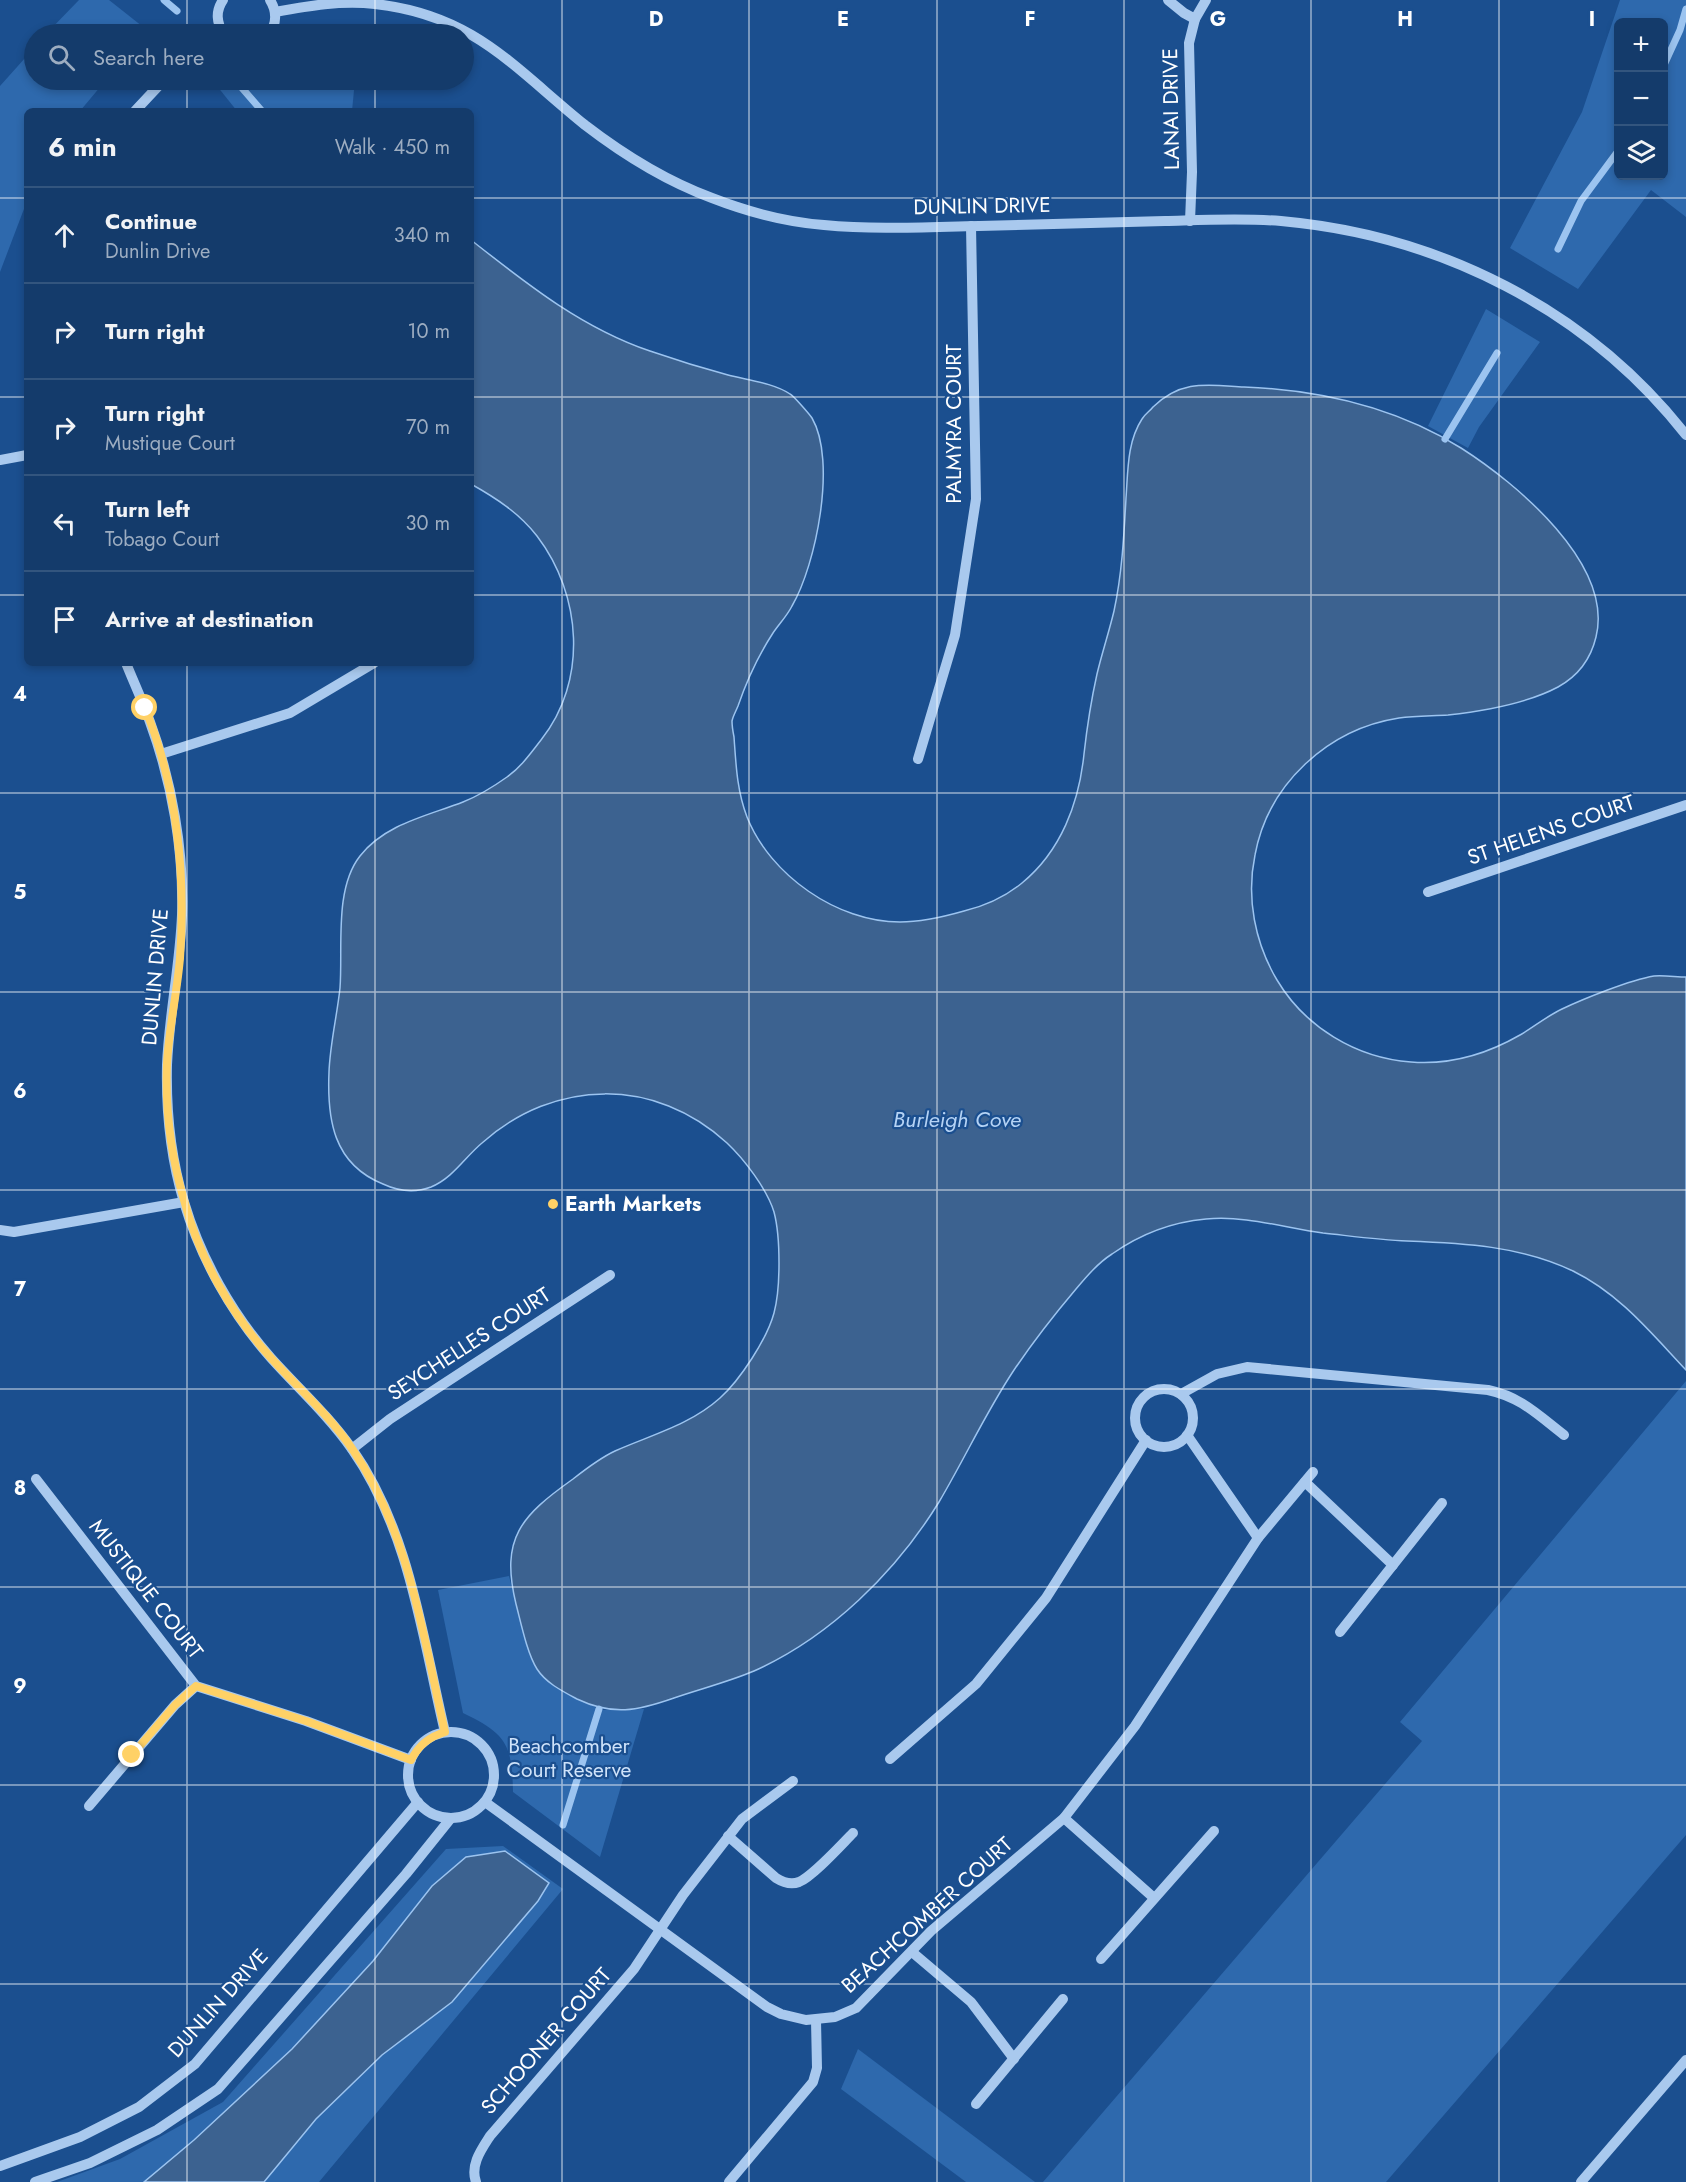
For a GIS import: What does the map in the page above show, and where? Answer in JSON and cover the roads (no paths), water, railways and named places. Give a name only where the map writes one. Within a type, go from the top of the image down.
[{"type":"street","points":[[218,24],[217,14],[223,0]]},
{"type":"street","points":[[270,0],[275,12],[274,24]]},
{"type":"street","points":[[1168,0],[1195,19]]},
{"type":"street","name":"LANAI DRIVE","points":[[1190,221],[1192,172],[1190,43],[1195,19],[1206,0]]},
{"type":"street","name":"DUNLIN DRIVE","points":[[275,12],[346,2],[403,4],[452,24]]},
{"type":"street","name":"DUNLIN DRIVE","points":[[474,36],[512,61],[609,143],[668,179],[711,198],[786,220],[825,225],[971,226],[1277,220],[1390,239],[1472,268],[1539,304],[1595,343],[1631,374],[1686,435]]},
{"type":"street","points":[[138,108],[155,90]]},
{"type":"street","name":"PALMYRA COURT","points":[[918,759],[955,635],[976,499],[971,226]]},
{"type":"street","points":[[0,460],[24,456]]},
{"type":"street","name":"DUNLIN DRIVE","points":[[127,666],[161,754],[177,835],[182,912],[180,951],[167,1065],[171,1141],[184,1202],[207,1261],[224,1294],[246,1328],[269,1357],[323,1413],[352,1449],[382,1500],[409,1573],[445,1732]]},
{"type":"street","points":[[161,754],[290,713],[369,666]]},
{"type":"street","name":"ST HELENS COURT","points":[[1428,892],[1686,805]]},
{"type":"street","points":[[0,1230],[14,1232],[184,1202]]},
{"type":"street","name":"SEYCHELLES COURT","points":[[352,1449],[390,1419],[610,1275]]},
{"type":"street","points":[[1181,1395],[1217,1374],[1247,1367],[1488,1390],[1507,1394],[1524,1403],[1564,1435]]},
{"type":"street","points":[[1172,1390],[1181,1395],[1191,1409],[1192,1418],[1187,1435],[1180,1442],[1162,1447],[1153,1445],[1139,1433],[1135,1424],[1138,1404],[1152,1391],[1172,1390]]},
{"type":"street","points":[[1187,1435],[1258,1538]]},
{"type":"street","points":[[890,1759],[976,1684],[1046,1598],[1146,1440]]},
{"type":"street","name":"BEACHCOMBER COURT","points":[[485,1802],[767,2007],[794,2018],[816,2020],[844,2014],[856,2008],[931,1931],[1064,1818],[1135,1726],[1258,1538],[1313,1472]]},
{"type":"street","name":"MUSTIQUE COURT","points":[[36,1479],[196,1686],[306,1721],[411,1760]]},
{"type":"street","points":[[1305,1482],[1393,1565]]},
{"type":"street","points":[[1340,1632],[1442,1503]]},
{"type":"street","points":[[89,1806],[175,1705],[196,1686]]},
{"type":"street","points":[[445,1732],[458,1732],[470,1736],[481,1743],[489,1753],[494,1778],[491,1791],[476,1811],[451,1818],[438,1816],[427,1811],[418,1802],[409,1782],[411,1760],[424,1742],[434,1736],[445,1732]]},
{"type":"street","name":"SCHOONER COURT","points":[[476,2182],[474,2176],[478,2155],[490,2136],[634,1969],[683,1895],[728,1836],[749,1813],[793,1781]]},
{"type":"street","name":"DUNLIN DRIVE","points":[[0,2166],[80,2137],[139,2108],[195,2064],[418,1802]]},
{"type":"street","points":[[35,2182],[90,2163],[157,2130],[218,2089],[406,1874],[451,1818]]},
{"type":"street","points":[[1064,1818],[1154,1898]]},
{"type":"street","points":[[1101,1959],[1214,1831]]},
{"type":"street","points":[[728,1836],[776,1878],[791,1883],[805,1878],[853,1833]]},
{"type":"street","points":[[912,1952],[971,2002],[1014,2059]]},
{"type":"street","points":[[976,2104],[1063,1999]]},
{"type":"street","points":[[729,2182],[813,2082],[817,2068],[816,2020]]},
{"type":"street","points":[[1581,2182],[1686,2060]]},
{"type":"water","name":"Burleigh Cove","points":[[474,242],[534,288],[601,330],[670,358],[760,382],[792,395],[812,418],[819,437],[823,460],[820,513],[809,565],[801,588],[790,610],[758,659],[732,719],[741,797],[747,817],[772,858],[808,891],[853,914],[876,920],[900,922],[924,920],[972,909],[1009,893],[1036,870],[1066,825],[1078,790],[1095,684],[1117,597],[1128,467],[1133,437],[1142,419],[1164,398],[1185,388],[1207,385],[1273,389],[1329,397],[1384,411],[1410,422],[1461,448],[1483,463],[1533,504],[1576,554],[1590,582],[1598,609],[1596,637],[1591,652],[1577,672],[1565,683],[1546,693],[1504,706],[1448,715],[1399,718],[1373,724],[1348,734],[1326,747],[1305,764],[1288,783],[1273,805],[1262,829],[1252,871],[1254,920],[1263,951],[1277,980],[1302,1012],[1317,1026],[1352,1047],[1371,1054],[1411,1062],[1439,1062],[1481,1053],[1520,1035],[1562,1009],[1632,981],[1654,976],[1686,977],[1686,1370],[1634,1315],[1606,1291],[1573,1271],[1533,1256],[1492,1247],[1354,1237],[1235,1219],[1206,1219],[1168,1226],[1122,1247],[1102,1261],[1084,1279],[1014,1370],[922,1528],[882,1577],[835,1621],[782,1657],[754,1671],[637,1709],[602,1708],[577,1699],[555,1686],[545,1678],[533,1662],[516,1604],[511,1562],[513,1545],[519,1531],[540,1505],[604,1457],[670,1429],[696,1415],[728,1390],[752,1358],[770,1323],[778,1288],[778,1244],[771,1203],[754,1175],[734,1150],[699,1121],[669,1106],[637,1097],[605,1094],[573,1097],[541,1106],[511,1122],[482,1143],[439,1183],[419,1190],[395,1188],[366,1175],[353,1165],[336,1138],[330,1107],[329,1072],[340,988],[341,919],[346,885],[352,870],[360,856],[382,836],[407,822],[474,797],[517,769],[541,740],[556,717],[567,692],[574,638],[563,584],[552,559],[537,536],[523,520],[474,486]]},
{"type":"water","points":[[505,1851],[549,1883],[538,1901],[452,2002],[382,2055],[316,2119],[264,2182],[144,2182],[194,2140],[292,2049],[373,1961],[432,1886],[466,1857]]},
{"type":"waterway","points":[[164,0],[177,11]]},
{"type":"waterway","points":[[1668,56],[1680,30],[1686,9]]},
{"type":"waterway","points":[[244,90],[259,108]]},
{"type":"waterway","points":[[1558,249],[1581,201],[1614,156]]},
{"type":"waterway","points":[[1445,439],[1497,353]]},
{"type":"waterway","points":[[563,1825],[599,1709]]},
{"type":"place","name":"Earth Markets","points":[[553,1204]]},
{"type":"park label","name":"Beachcomber Court Reserve","points":[[569,1758]]}]
